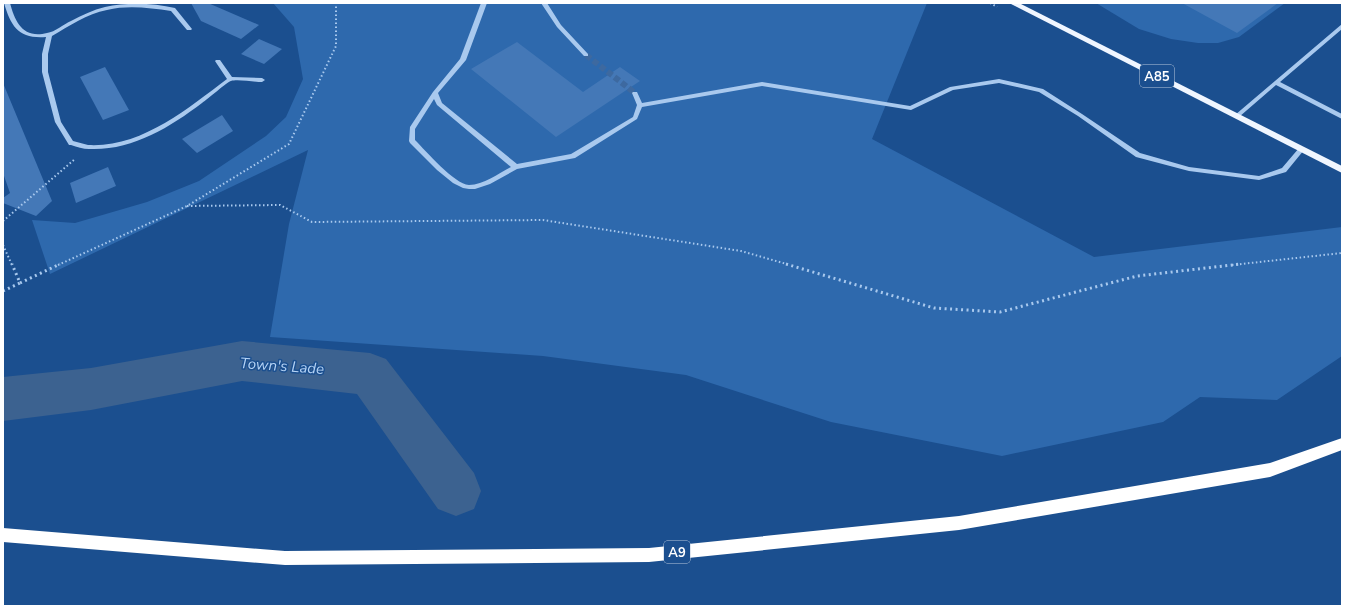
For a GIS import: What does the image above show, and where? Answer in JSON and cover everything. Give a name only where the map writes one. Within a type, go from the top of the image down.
[{"type":"highway","name":"A9","points":[[3,535],[285,558],[649,555],[959,523],[1270,470],[1342,444]]},
{"type":"main road","name":"A85","points":[[1013,3],[1342,170]]},
{"type":"street","points":[[7,3],[6,13],[17,27],[27,35],[36,37],[49,35],[87,16],[115,5],[173,9],[189,29]]},
{"type":"street","points":[[484,3],[463,60],[436,93],[412,129],[412,141],[452,181],[467,187],[483,184],[516,167],[573,156],[635,118],[640,105],[635,93]]},
{"type":"street","points":[[544,3],[559,26],[586,55]]},
{"type":"street","points":[[1238,116],[1342,26]]},
{"type":"street","points":[[49,35],[45,54],[45,72],[58,122],[71,143],[88,147],[117,145],[136,139],[156,130],[185,113],[230,78],[262,80]]},
{"type":"street","points":[[218,61],[230,78]]},
{"type":"street","points":[[640,105],[762,84],[911,108],[952,88],[999,81],[1041,90],[1080,114],[1138,155],[1189,169],[1259,178],[1284,170],[1301,150]]},
{"type":"street","points":[[1276,82],[1342,117]]},
{"type":"street","points":[[436,93],[439,104],[516,167]]},
{"type":"path","points":[[3,291],[187,206],[289,144],[336,46],[336,3]]},
{"type":"path","points":[[3,222],[88,147]]},
{"type":"path","points":[[187,206],[280,206],[312,222],[543,220],[741,251],[934,308],[1000,312],[1137,276],[1342,253]]},
{"type":"path","points":[[3,245],[20,283]]},
{"type":"shaded area","points":[[273,3],[927,3],[872,139],[1094,257],[1342,227],[1342,356],[1277,400],[1200,397],[1163,422],[1002,456],[831,422],[686,375],[543,356],[270,337],[289,224],[308,150],[50,274],[32,220],[75,223],[147,202],[199,181],[266,136],[286,117],[303,79],[294,27]]},
{"type":"shaded area","points":[[1096,3],[1285,3],[1239,37],[1218,43],[1198,43],[1171,39],[1139,29]]},
{"type":"building","points":[[191,3],[208,3],[259,25],[241,39],[201,21]]},
{"type":"building","points":[[1182,3],[1278,3],[1237,33]]},
{"type":"building","points":[[259,39],[282,49],[264,64],[241,54]]},
{"type":"building","points":[[517,42],[583,92],[620,67],[640,81],[556,137],[471,69]]},
{"type":"building","points":[[105,67],[129,110],[103,120],[80,77]]},
{"type":"building","points":[[3,83],[52,201],[36,216],[3,203],[3,198],[10,193],[3,173]]},
{"type":"building","points":[[222,115],[233,131],[197,153],[182,139]]},
{"type":"building","points":[[108,167],[116,186],[76,203],[70,183]]},
{"type":"waterway","name":"Town's Lade","points":[[3,399],[91,389],[242,361],[370,374],[456,491]]},
{"type":"tunnel","points":[[586,55],[635,93]]}]
